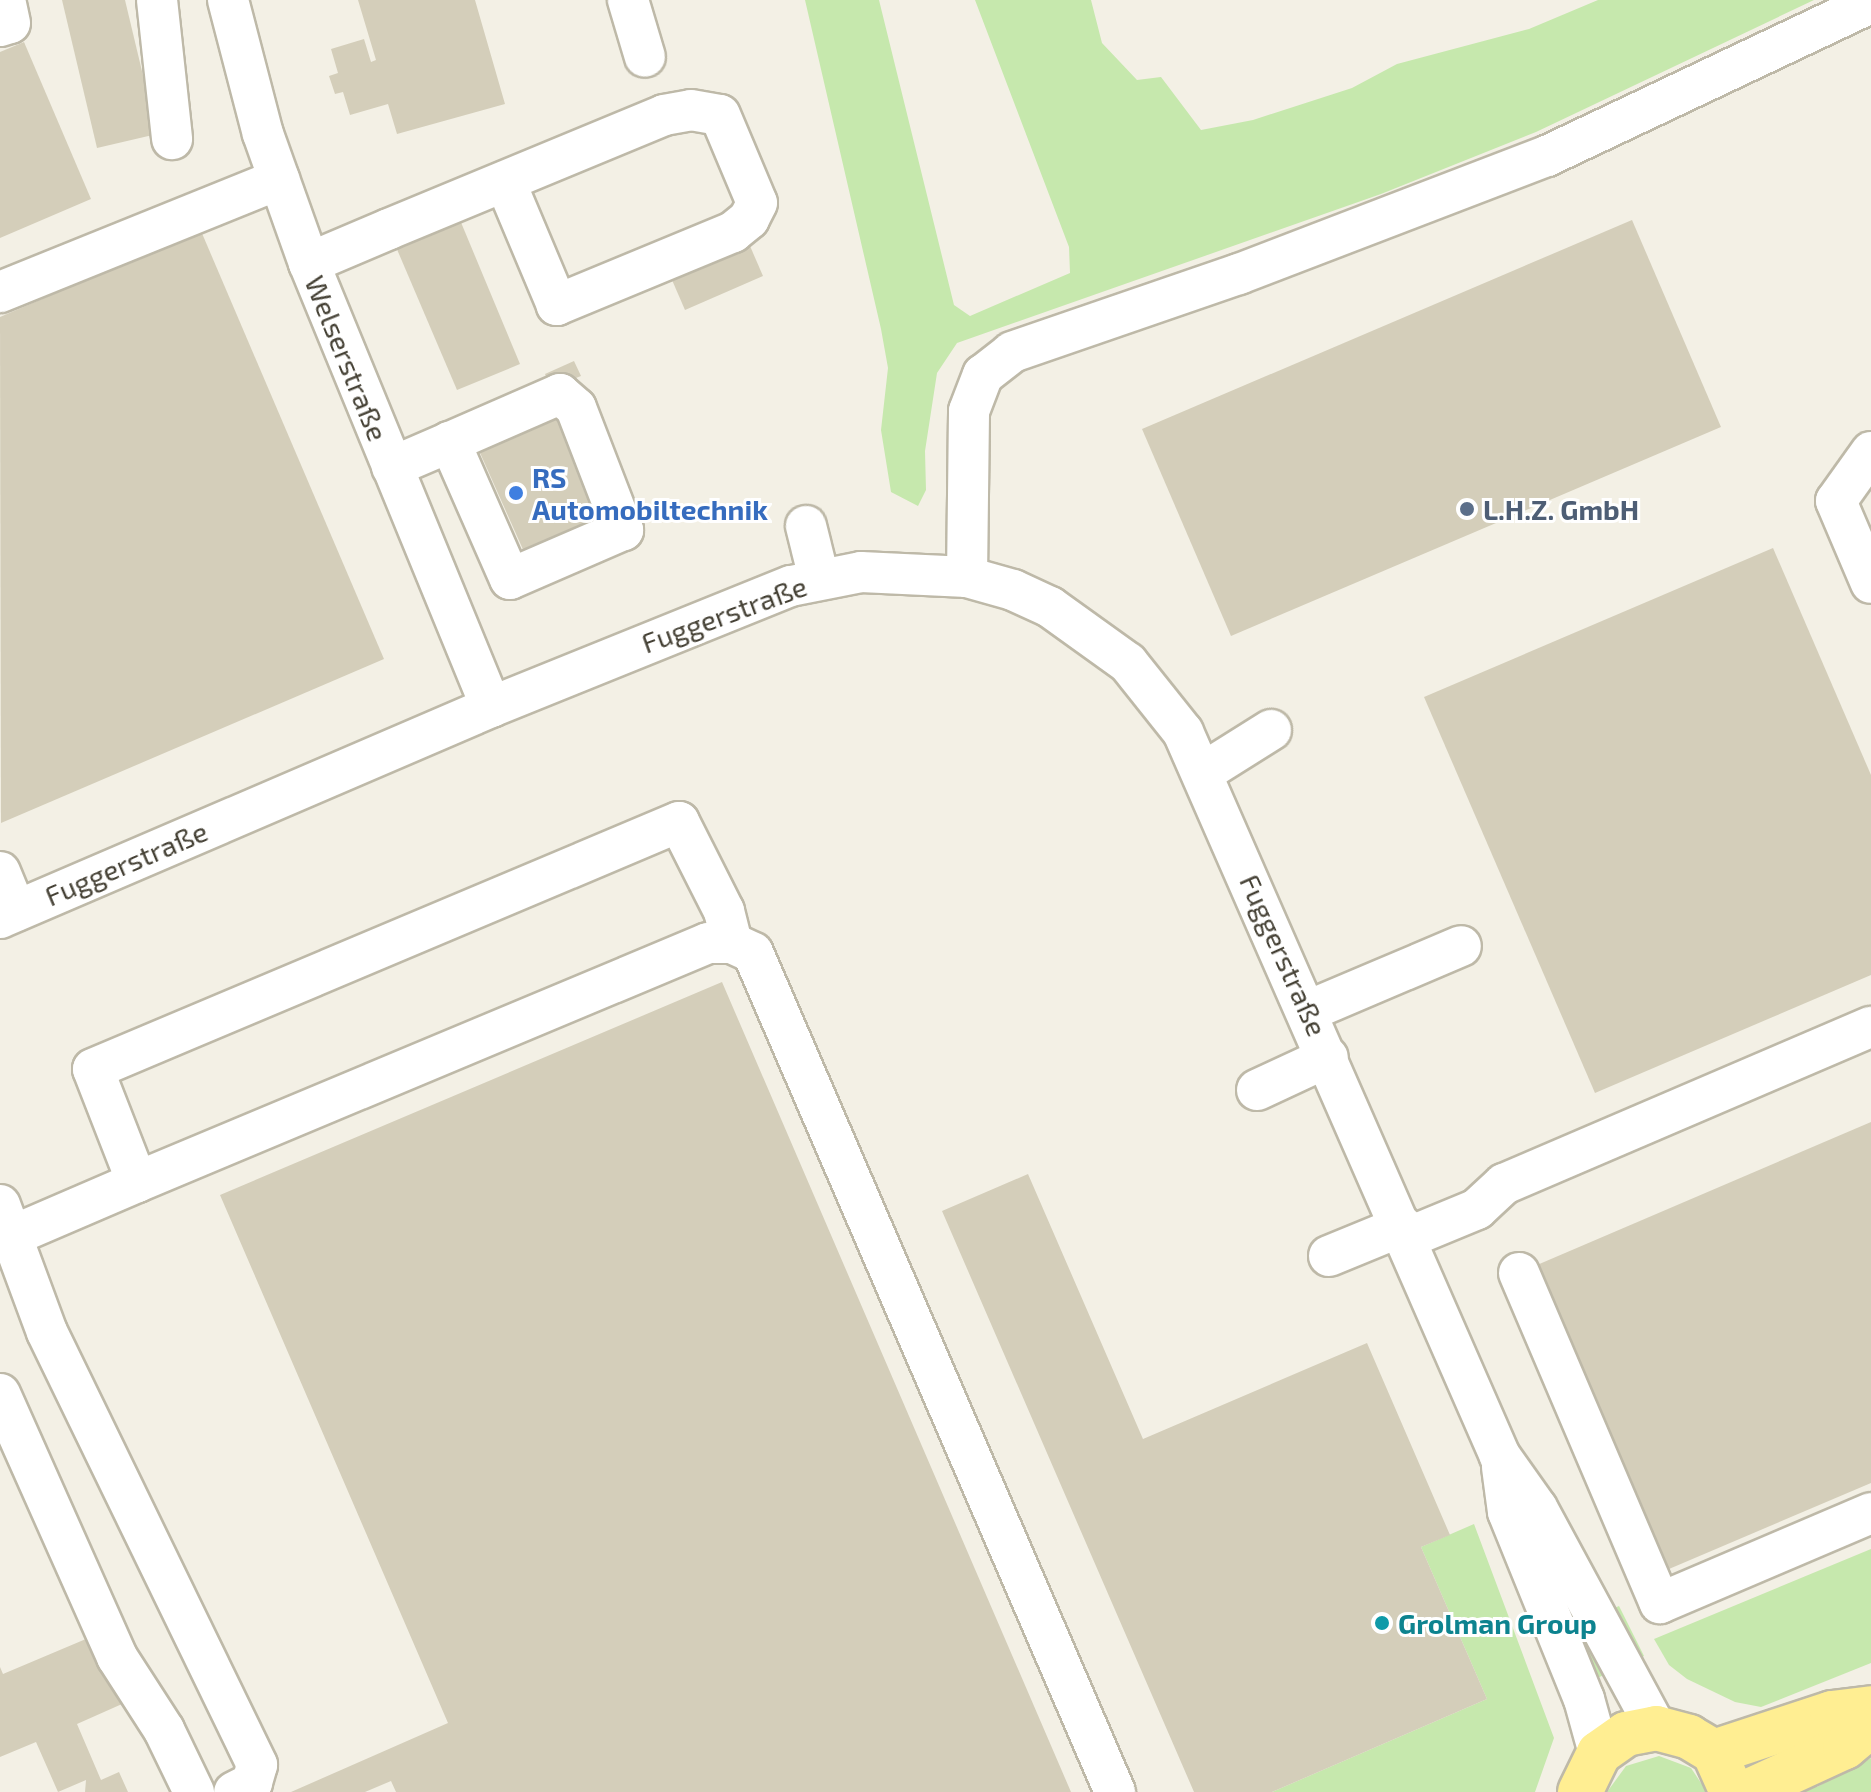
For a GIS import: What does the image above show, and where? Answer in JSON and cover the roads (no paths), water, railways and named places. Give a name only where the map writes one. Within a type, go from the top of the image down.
[{"type":"main road","points":[[1714,1752],[1832,1713],[1871,1708]]},
{"type":"main road","points":[[1747,1792],[1845,1747],[1871,1725]]},
{"type":"main road","points":[[1580,1792],[1599,1753],[1626,1734],[1656,1728],[1689,1737],[1714,1752],[1732,1792]]},
{"type":"street","points":[[0,26],[10,23],[5,0]]},
{"type":"street","points":[[157,0],[172,139]]},
{"type":"street","name":"Welserstraße","points":[[228,0],[279,179],[309,263],[491,707]]},
{"type":"street","points":[[628,0],[645,57]]},
{"type":"street","points":[[967,577],[969,411],[983,375],[1012,352],[1239,274],[1547,156],[1871,3]]},
{"type":"street","points":[[309,263],[505,181],[664,115],[691,110],[720,115],[757,203],[749,219],[733,232],[557,305],[505,181]]},
{"type":"street","points":[[0,292],[279,179]]},
{"type":"street","points":[[392,467],[560,394],[576,408],[623,530],[510,579],[450,442]]},
{"type":"street","points":[[1871,452],[1836,501],[1871,583]]},
{"type":"street","points":[[806,526],[819,578]]},
{"type":"street","name":"Fuggerstraße","points":[[8,914],[754,597],[819,578],[899,571],[967,577],[1050,607],[1106,645],[1166,706],[1204,772],[1500,1456],[1537,1508],[1656,1728]]},
{"type":"street","points":[[1204,772],[1271,730]]},
{"type":"street","points":[[137,1182],[93,1069],[679,822],[724,911],[732,943]]},
{"type":"street","points":[[0,872],[8,914]]},
{"type":"street","points":[[234,1792],[252,1783],[257,1765],[47,1332],[4,1227],[137,1182],[708,943],[732,943],[753,953],[1115,1792]]},
{"type":"street","points":[[1308,1011],[1461,946]]},
{"type":"street","points":[[1329,1256],[1477,1209],[1504,1184],[1871,1027]]},
{"type":"street","points":[[1257,1090],[1328,1057]]},
{"type":"street","points":[[1519,1273],[1660,1603],[1871,1513]]},
{"type":"street","points":[[0,1394],[117,1657],[164,1730],[194,1792]]},
{"type":"street","name":"Fuggerstraße","points":[[1500,1456],[1508,1512],[1584,1699],[1599,1753]]},
{"type":"place","name":"RS Automobiltechnik","points":[[516,493]]},
{"type":"place","name":"L.H.Z. GmbH","points":[[1467,509]]},
{"type":"place","name":"Grolman Group","points":[[1382,1623]]}]
